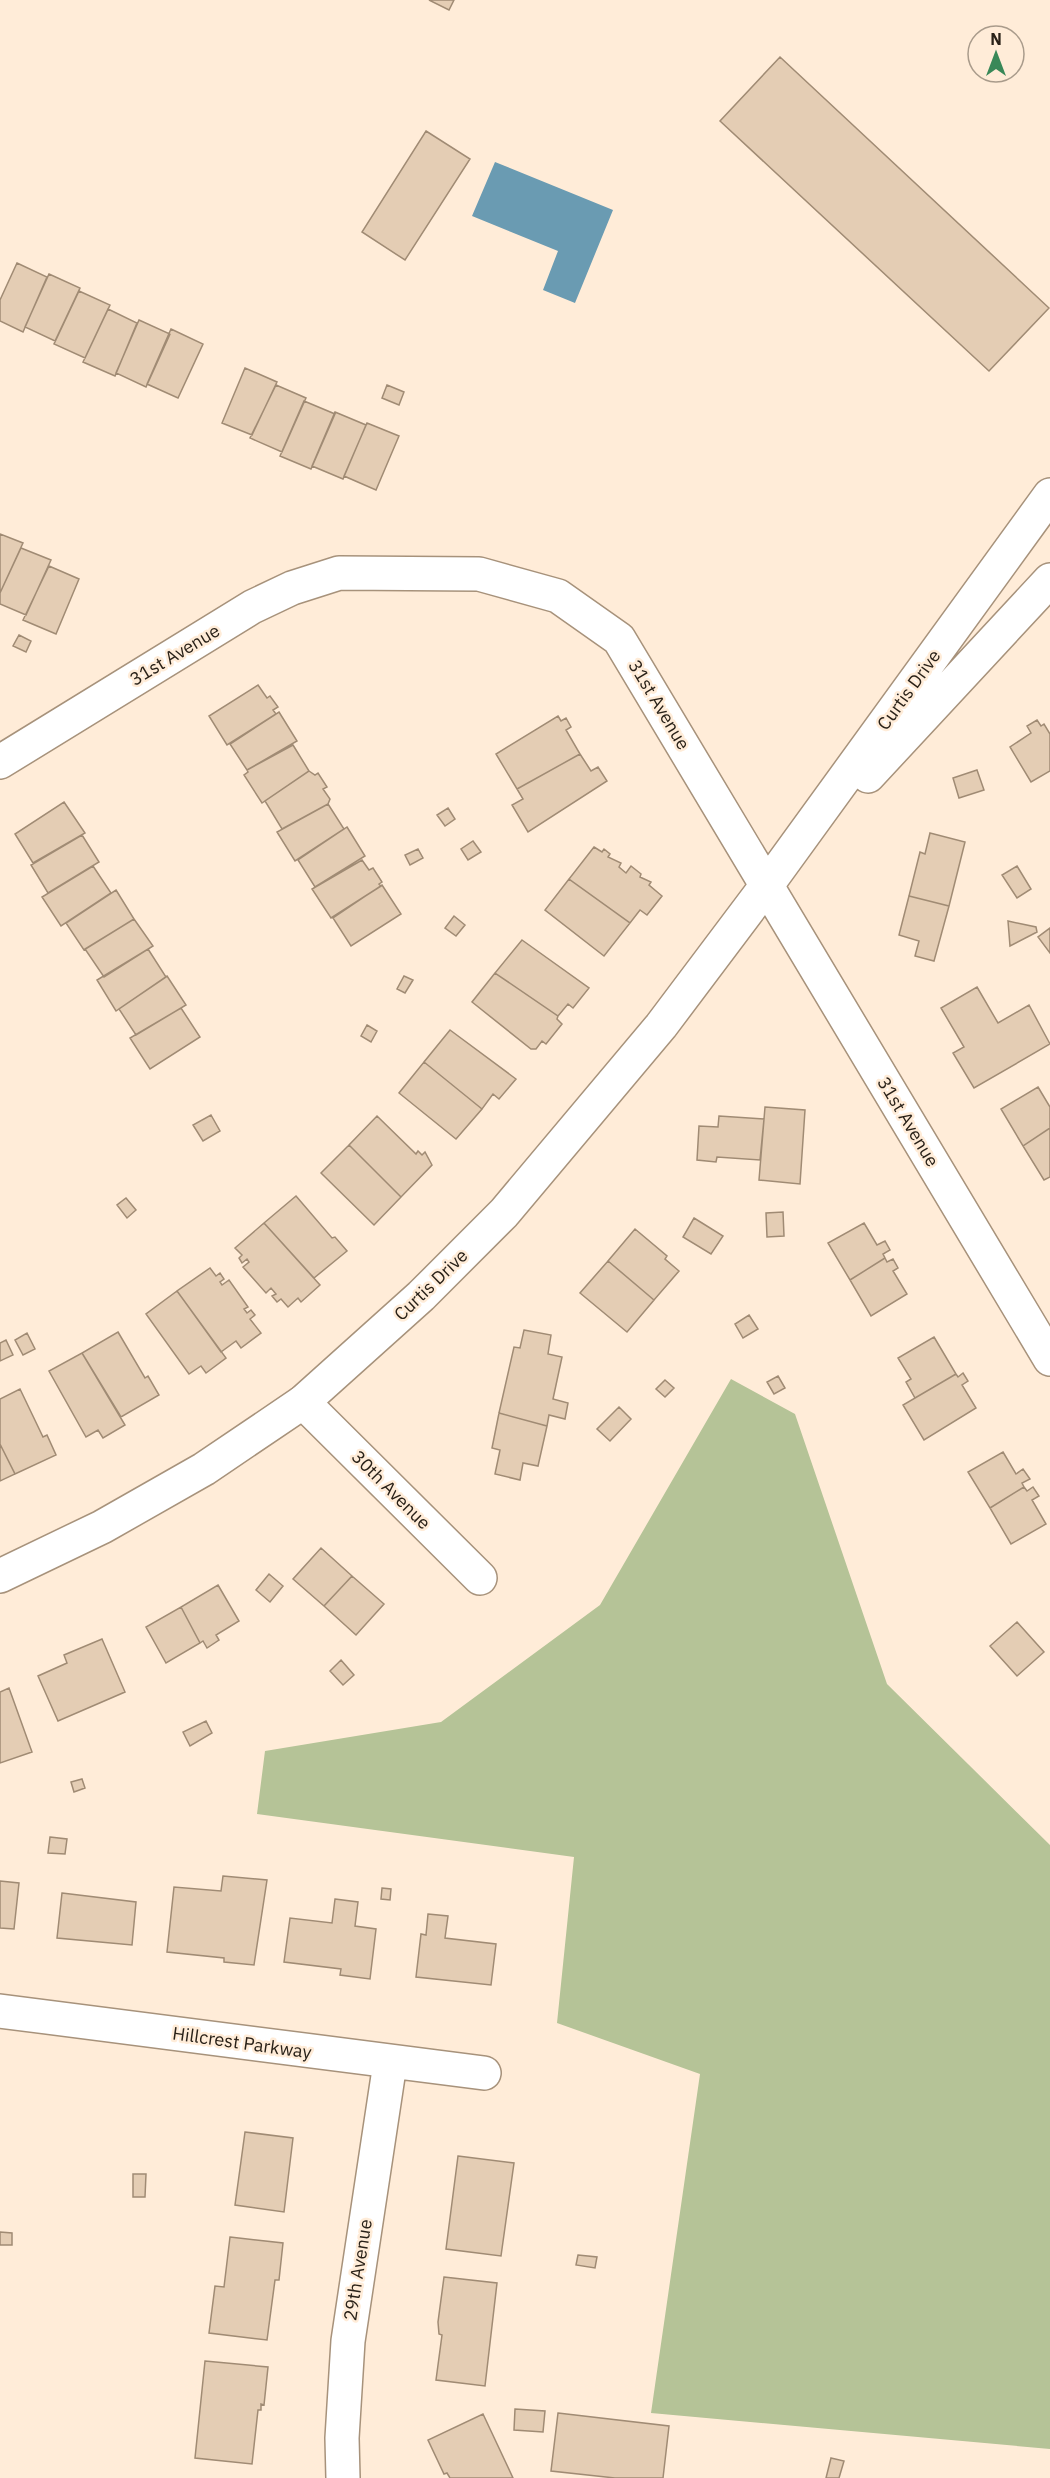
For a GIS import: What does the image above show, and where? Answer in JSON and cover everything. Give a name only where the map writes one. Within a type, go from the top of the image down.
[{"type":"street","name":"Curtis Drive","points":[[0,1576],[102,1527],[204,1469],[303,1402],[421,1296],[504,1213],[654,1035],[767,885],[1050,495]]},
{"type":"street","name":"31st Avenue","points":[[0,762],[252,607],[292,588],[339,573],[479,574],[558,596],[619,639],[1050,1359]]},
{"type":"street","name":"Curtis Drive","points":[[767,885],[1050,580]]},
{"type":"street","name":"30th Avenue","points":[[303,1402],[480,1578]]},
{"type":"street","name":"Hillcrest Parkway","points":[[0,2011],[390,2063],[484,2073]]},
{"type":"street","name":"29th Avenue","points":[[343,2478],[342,2438],[348,2341],[390,2063]]},
{"type":"green space","points":[[731,1379],[795,1414],[887,1684],[1050,1845],[1050,2449],[651,2413],[700,2074],[557,2023],[574,1857],[257,1814],[265,1751],[441,1722],[600,1605]]},
{"type":"water","points":[[495,162],[613,210],[575,303],[543,290],[558,251],[472,216]]},
{"type":"building","points":[[429,0],[454,0],[449,10]]},
{"type":"building","points":[[780,57],[1049,308],[989,371],[720,121]]},
{"type":"building","points":[[426,131],[470,159],[405,260],[362,232]]},
{"type":"building","points":[[17,263],[47,277],[23,332],[0,321],[0,300]]},
{"type":"building","points":[[49,274],[80,288],[55,341],[25,327]]},
{"type":"building","points":[[79,291],[110,305],[85,358],[54,344]]},
{"type":"building","points":[[108,309],[137,323],[115,376],[83,362]]},
{"type":"building","points":[[139,320],[170,334],[146,387],[116,373]]},
{"type":"building","points":[[171,329],[203,344],[178,398],[147,384]]},
{"type":"building","points":[[245,368],[277,382],[252,435],[222,423]]},
{"type":"building","points":[[276,385],[306,398],[282,452],[250,438]]},
{"type":"building","points":[[387,385],[404,392],[399,405],[382,398]]},
{"type":"building","points":[[304,401],[335,414],[311,469],[280,456]]},
{"type":"building","points":[[335,412],[366,425],[343,479],[312,466]]},
{"type":"building","points":[[367,423],[399,436],[376,490],[344,476]]},
{"type":"building","points":[[0,534],[23,543],[0,593]]},
{"type":"building","points":[[21,548],[51,560],[26,615],[0,604],[0,593]]},
{"type":"building","points":[[49,566],[79,579],[56,634],[23,620]]},
{"type":"building","points":[[19,635],[31,641],[26,652],[13,646]]},
{"type":"building","points":[[258,685],[267,698],[270,696],[278,707],[273,710],[276,714],[227,745],[209,716]]},
{"type":"building","points":[[279,712],[297,741],[247,770],[230,744]]},
{"type":"building","points":[[558,716],[561,721],[566,718],[571,727],[566,730],[580,754],[517,789],[496,754]]},
{"type":"building","points":[[1037,720],[1041,726],[1044,724],[1050,734],[1050,771],[1031,782],[1010,747],[1031,733],[1027,726]]},
{"type":"building","points":[[293,745],[309,771],[262,803],[244,775],[248,772],[247,770]]},
{"type":"building","points":[[580,754],[591,771],[598,767],[607,781],[528,832],[512,805],[523,799],[517,789]]},
{"type":"building","points":[[977,770],[984,790],[959,798],[953,778]]},
{"type":"building","points":[[309,771],[315,775],[318,773],[327,787],[323,789],[330,799],[328,804],[282,829],[265,801]]},
{"type":"building","points":[[64,802],[85,833],[33,863],[15,834]]},
{"type":"building","points":[[328,804],[344,829],[295,861],[277,832]]},
{"type":"building","points":[[448,808],[455,819],[445,826],[437,815]]},
{"type":"building","points":[[347,827],[365,856],[315,887],[298,860]]},
{"type":"building","points":[[930,833],[965,842],[949,906],[909,896],[920,852],[925,854]]},
{"type":"building","points":[[82,835],[99,862],[48,893],[31,865]]},
{"type":"building","points":[[473,841],[481,852],[468,860],[461,849]]},
{"type":"building","points":[[594,847],[602,852],[604,849],[610,854],[608,857],[621,863],[619,867],[626,873],[631,866],[641,874],[640,877],[651,882],[649,885],[662,896],[647,915],[640,910],[630,923],[569,879]]},
{"type":"building","points":[[418,849],[423,858],[410,865],[405,855]]},
{"type":"building","points":[[362,860],[369,870],[373,868],[382,882],[379,884],[381,886],[331,918],[312,889]]},
{"type":"building","points":[[93,866],[111,893],[61,926],[42,897]]},
{"type":"building","points":[[1017,866],[1031,889],[1017,898],[1002,875]]},
{"type":"building","points":[[569,879],[630,923],[604,956],[545,910]]},
{"type":"building","points":[[382,885],[401,914],[351,946],[333,918]]},
{"type":"building","points":[[116,890],[134,919],[84,950],[66,923]]},
{"type":"building","points":[[909,896],[949,906],[934,961],[915,956],[919,941],[899,935]]},
{"type":"building","points":[[454,916],[465,925],[456,936],[445,928]]},
{"type":"building","points":[[134,919],[153,946],[104,977],[85,949]]},
{"type":"building","points":[[1008,921],[1036,927],[1037,932],[1010,946]]},
{"type":"building","points":[[1050,928],[1050,953],[1038,937]]},
{"type":"building","points":[[522,940],[589,988],[573,1008],[568,1004],[558,1016],[495,973]]},
{"type":"building","points":[[148,949],[166,977],[116,1011],[97,980]]},
{"type":"building","points":[[495,973],[558,1016],[557,1019],[562,1024],[546,1044],[542,1041],[536,1049],[531,1049],[472,1002]]},
{"type":"building","points":[[167,976],[186,1005],[136,1035],[119,1009]]},
{"type":"building","points":[[404,976],[413,980],[405,993],[397,989]]},
{"type":"building","points":[[977,987],[998,1023],[1029,1005],[1050,1044],[974,1088],[953,1053],[964,1047],[941,1008]]},
{"type":"building","points":[[181,1008],[200,1037],[150,1069],[130,1038]]},
{"type":"building","points":[[367,1025],[377,1031],[371,1042],[361,1036]]},
{"type":"building","points":[[450,1030],[516,1079],[499,1099],[493,1094],[482,1109],[424,1062]]},
{"type":"building","points":[[424,1062],[482,1109],[456,1139],[399,1093]]},
{"type":"building","points":[[1038,1087],[1050,1107],[1050,1128],[1023,1146],[1001,1109]]},
{"type":"building","points":[[765,1107],[805,1110],[800,1184],[759,1180]]},
{"type":"building","points":[[211,1115],[220,1131],[203,1141],[193,1125]]},
{"type":"building","points":[[377,1116],[416,1154],[418,1151],[422,1155],[425,1152],[432,1165],[401,1197],[349,1145]]},
{"type":"building","points":[[719,1116],[764,1119],[760,1160],[717,1157],[716,1162],[697,1160],[699,1126],[718,1127]]},
{"type":"building","points":[[1050,1128],[1050,1177],[1044,1180],[1023,1146]]},
{"type":"building","points":[[349,1145],[401,1197],[374,1225],[321,1173]]},
{"type":"building","points":[[296,1196],[332,1238],[335,1237],[347,1251],[314,1278],[264,1223]]},
{"type":"building","points":[[126,1198],[136,1210],[127,1218],[117,1205]]},
{"type":"building","points":[[783,1212],[784,1236],[767,1237],[766,1213]]},
{"type":"building","points":[[694,1218],[723,1236],[711,1254],[683,1237]]},
{"type":"building","points":[[264,1223],[320,1285],[301,1302],[298,1298],[288,1307],[281,1299],[277,1302],[272,1296],[276,1294],[271,1288],[266,1293],[243,1267],[249,1262],[247,1259],[242,1263],[239,1258],[242,1255],[235,1248]]},
{"type":"building","points":[[864,1223],[877,1245],[885,1241],[890,1250],[883,1254],[885,1258],[850,1280],[828,1243]]},
{"type":"building","points":[[635,1229],[667,1256],[665,1259],[679,1271],[654,1300],[608,1261]]},
{"type":"building","points":[[885,1258],[887,1262],[893,1259],[898,1268],[893,1271],[907,1294],[871,1316],[850,1280]]},
{"type":"building","points":[[608,1261],[654,1300],[627,1332],[580,1293]]},
{"type":"building","points":[[210,1268],[216,1276],[220,1273],[224,1279],[220,1282],[222,1285],[229,1280],[248,1307],[244,1309],[247,1313],[251,1310],[255,1315],[250,1319],[261,1333],[241,1348],[236,1341],[221,1352],[177,1291]]},
{"type":"building","points":[[177,1291],[226,1358],[206,1373],[201,1366],[189,1374],[146,1314]]},
{"type":"building","points":[[749,1315],[758,1329],[743,1338],[735,1324]]},
{"type":"building","points":[[524,1330],[551,1335],[548,1354],[562,1357],[553,1399],[568,1403],[565,1419],[549,1415],[547,1426],[499,1413],[514,1347],[520,1348]]},
{"type":"building","points":[[118,1332],[145,1378],[148,1376],[159,1395],[121,1417],[82,1353]]},
{"type":"building","points":[[27,1333],[35,1349],[23,1355],[15,1340]]},
{"type":"building","points":[[934,1337],[956,1374],[915,1398],[906,1382],[911,1379],[898,1358]]},
{"type":"building","points":[[6,1340],[13,1355],[0,1361],[0,1343]]},
{"type":"building","points":[[82,1353],[125,1425],[103,1438],[98,1430],[86,1437],[49,1371]]},
{"type":"building","points":[[963,1373],[968,1381],[962,1385],[976,1408],[924,1440],[903,1405],[956,1374],[958,1377]]},
{"type":"building","points":[[778,1376],[785,1388],[774,1394],[767,1382]]},
{"type":"building","points":[[665,1380],[674,1388],[665,1397],[656,1389]]},
{"type":"building","points":[[20,1389],[43,1437],[47,1435],[56,1455],[15,1474],[0,1444],[0,1399]]},
{"type":"building","points":[[619,1407],[631,1419],[610,1441],[597,1429]]},
{"type":"building","points":[[499,1413],[547,1426],[538,1466],[523,1463],[520,1480],[495,1474],[500,1450],[492,1448]]},
{"type":"building","points":[[0,1444],[15,1474],[0,1481]]},
{"type":"building","points":[[1003,1452],[1016,1474],[1023,1469],[1030,1479],[1022,1483],[1024,1487],[990,1508],[968,1472]]},
{"type":"building","points":[[1024,1487],[1027,1491],[1033,1487],[1039,1496],[1032,1500],[1046,1524],[1011,1544],[990,1508]]},
{"type":"building","points":[[321,1548],[352,1576],[324,1606],[293,1579]]},
{"type":"building","points":[[269,1574],[283,1586],[270,1602],[256,1590]]},
{"type":"building","points":[[352,1576],[384,1604],[356,1635],[324,1606]]},
{"type":"building","points":[[218,1585],[239,1621],[216,1635],[219,1640],[207,1648],[203,1641],[200,1643],[181,1607]]},
{"type":"building","points":[[181,1607],[200,1643],[166,1663],[146,1627]]},
{"type":"building","points":[[1017,1622],[1044,1652],[1017,1676],[990,1646]]},
{"type":"building","points":[[102,1639],[125,1692],[58,1721],[38,1676],[67,1663],[64,1655]]},
{"type":"building","points":[[341,1660],[354,1675],[343,1685],[330,1671]]},
{"type":"building","points":[[9,1688],[32,1752],[0,1763],[0,1692]]},
{"type":"building","points":[[206,1721],[212,1733],[190,1746],[183,1732]]},
{"type":"building","points":[[82,1779],[85,1788],[74,1792],[71,1782]]},
{"type":"building","points":[[50,1837],[67,1839],[65,1854],[48,1853]]},
{"type":"building","points":[[223,1876],[267,1880],[254,1965],[224,1962],[224,1958],[167,1952],[174,1887],[221,1891]]},
{"type":"building","points":[[0,1881],[19,1883],[14,1929],[0,1928]]},
{"type":"building","points":[[382,1888],[391,1889],[390,1900],[381,1899]]},
{"type":"building","points":[[62,1893],[136,1902],[132,1945],[57,1938]]},
{"type":"building","points":[[335,1899],[358,1902],[355,1926],[376,1929],[370,1979],[340,1975],[341,1969],[284,1962],[290,1918],[332,1923]]},
{"type":"building","points":[[428,1914],[448,1916],[445,1938],[496,1944],[491,1985],[416,1977],[421,1934],[426,1935]]},
{"type":"building","points":[[245,2132],[293,2138],[284,2212],[235,2205]]},
{"type":"building","points":[[458,2156],[514,2163],[501,2256],[446,2249]]},
{"type":"building","points":[[133,2174],[146,2174],[145,2197],[133,2197]]},
{"type":"building","points":[[0,2232],[12,2233],[12,2245],[0,2245]]},
{"type":"building","points":[[230,2237],[283,2243],[279,2280],[275,2280],[267,2340],[209,2333],[215,2286],[224,2287]]},
{"type":"building","points":[[578,2255],[597,2257],[595,2268],[576,2265]]},
{"type":"building","points":[[444,2277],[497,2283],[485,2386],[436,2380],[442,2335],[439,2334],[438,2322]]},
{"type":"building","points":[[205,2361],[268,2367],[264,2405],[261,2404],[261,2410],[258,2410],[252,2464],[195,2458]]},
{"type":"building","points":[[515,2409],[545,2411],[543,2432],[514,2430]]},
{"type":"building","points":[[558,2413],[669,2426],[663,2478],[615,2478],[551,2471]]},
{"type":"building","points":[[483,2414],[513,2478],[450,2478],[447,2473],[444,2474],[428,2440]]},
{"type":"building","points":[[831,2458],[844,2461],[839,2478],[826,2478]]}]
